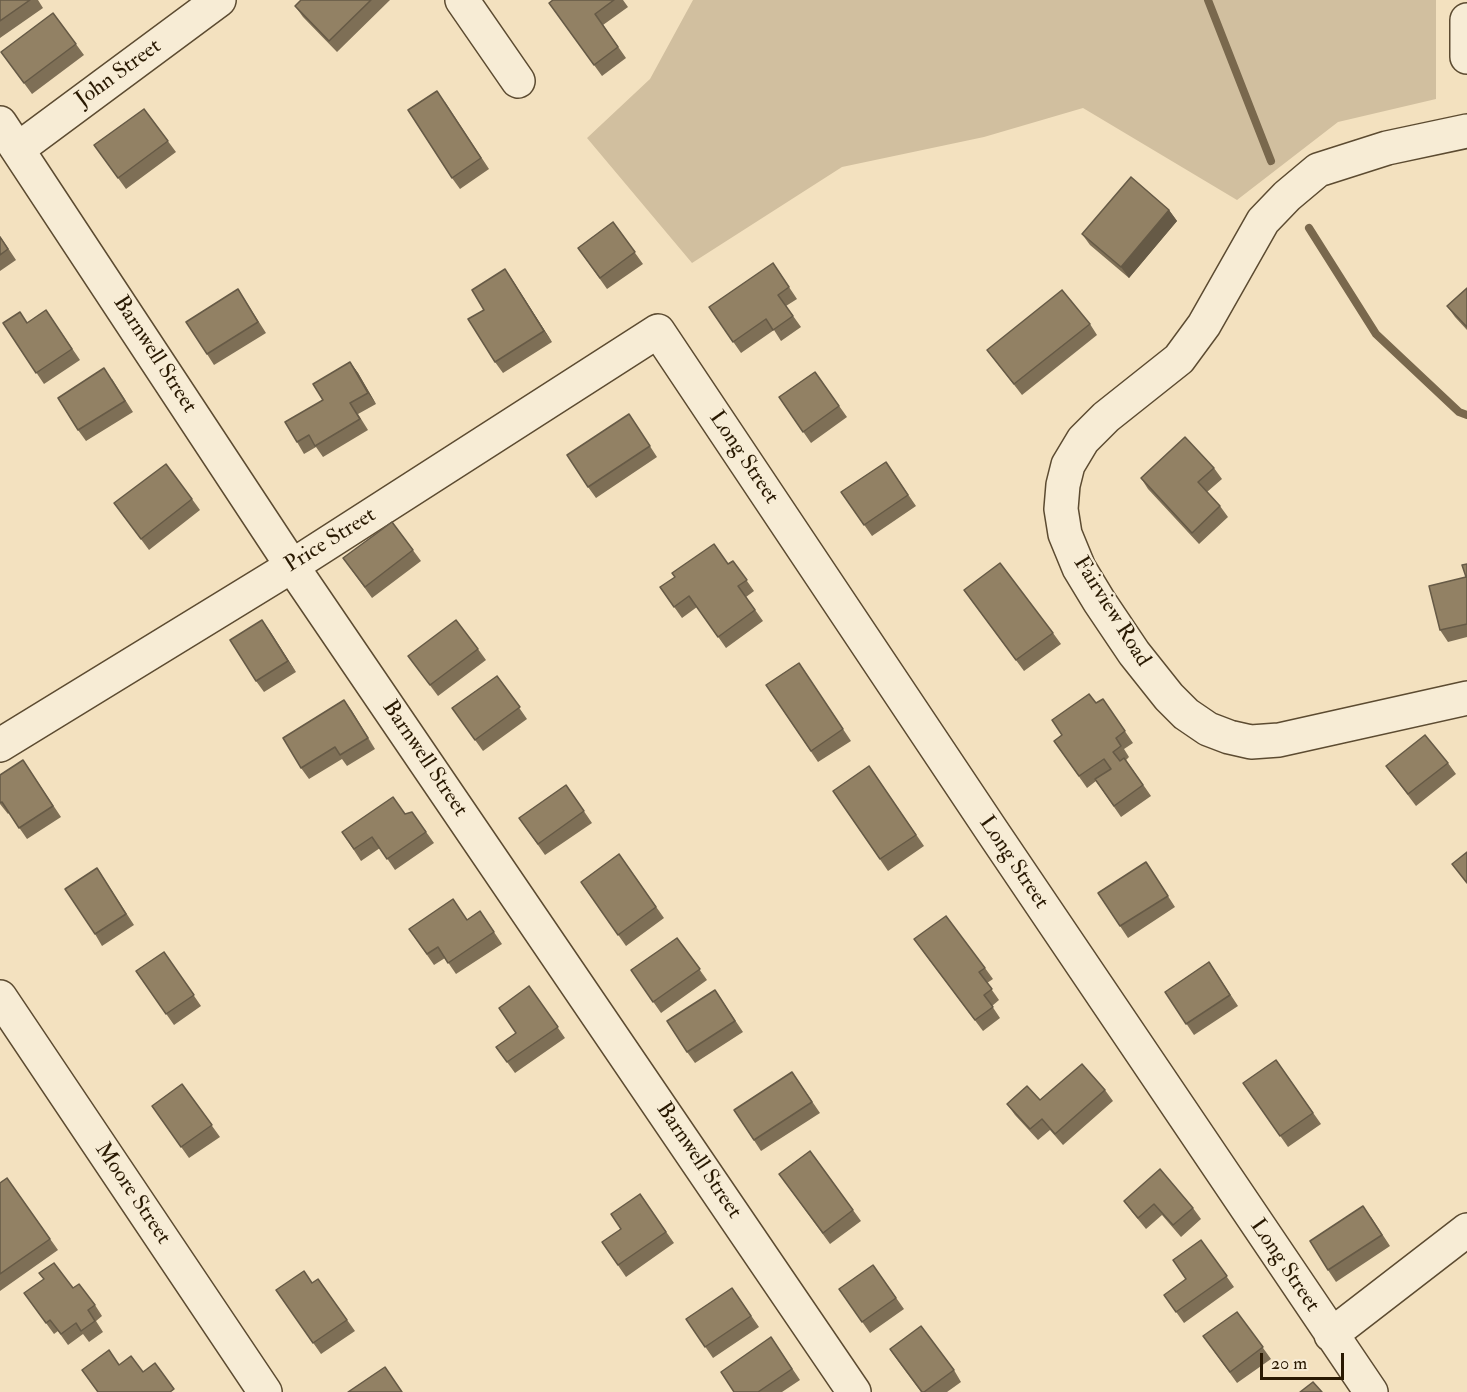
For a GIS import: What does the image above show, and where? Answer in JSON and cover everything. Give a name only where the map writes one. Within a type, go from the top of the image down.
[{"type":"street","name":"John Street","points":[[9,136],[219,0]]},
{"type":"street","points":[[462,0],[518,81]]},
{"type":"street","points":[[1467,21],[1467,57]]},
{"type":"street","name":"Fairview Road","points":[[1467,131],[1387,148],[1318,170],[1287,196],[1263,221],[1204,325],[1179,359],[1106,417],[1083,440],[1068,465],[1061,509],[1065,534],[1079,568],[1099,601],[1134,653],[1169,697],[1186,714],[1208,729],[1251,742],[1279,740],[1467,698]]},
{"type":"street","name":"Barnwell Street","points":[[9,136],[292,566],[854,1392]]},
{"type":"street","name":"Price Street","points":[[0,745],[292,566],[658,331]]},
{"type":"street","name":"Long Street","points":[[658,331],[1371,1392]]},
{"type":"street","name":"Moore Street","points":[[0,997],[265,1392]]},
{"type":"street","points":[[1331,1335],[1467,1230]]},
{"type":"shaded area","points":[[693,0],[1436,0],[1436,99],[1338,122],[1237,200],[1083,108],[984,137],[842,167],[692,263],[587,138],[650,79]]},
{"type":"building","points":[[0,0],[30,0],[0,21]]},
{"type":"building","points":[[301,0],[371,0],[329,41],[295,6]]},
{"type":"building","points":[[553,0],[614,0],[595,14],[618,47],[594,65],[549,3]]},
{"type":"building","points":[[53,13],[76,44],[24,83],[1,52]]},
{"type":"building","points":[[437,91],[481,158],[452,178],[408,110]]},
{"type":"building","points":[[144,109],[168,141],[118,178],[94,145]]},
{"type":"building","points":[[1131,177],[1169,210],[1121,267],[1082,234]]},
{"type":"building","points":[[613,222],[635,252],[600,278],[578,248]]},
{"type":"building","points":[[0,237],[8,249],[0,255]]},
{"type":"building","points":[[773,263],[789,287],[778,295],[793,316],[773,330],[766,319],[733,342],[709,307]]},
{"type":"building","points":[[505,269],[544,331],[495,362],[468,319],[484,310],[472,290]]},
{"type":"building","points":[[1467,288],[1467,327],[1447,306]]},
{"type":"building","points":[[238,289],[258,322],[207,354],[186,322]]},
{"type":"building","points":[[1062,290],[1090,324],[1014,384],[987,350]]},
{"type":"building","points":[[46,310],[72,349],[36,373],[3,323],[20,312],[27,323]]},
{"type":"building","points":[[350,362],[368,393],[350,403],[360,419],[315,446],[309,435],[297,442],[285,422],[323,400],[313,384]]},
{"type":"building","points":[[104,368],[125,401],[78,430],[58,398]]},
{"type":"building","points":[[815,372],[839,406],[803,432],[779,397]]},
{"type":"building","points":[[629,414],[650,446],[588,487],[567,455]]},
{"type":"building","points":[[1185,437],[1214,468],[1198,482],[1220,506],[1192,533],[1141,478]]},
{"type":"building","points":[[886,462],[908,495],[864,525],[841,492]]},
{"type":"building","points":[[166,464],[192,499],[141,539],[114,503]]},
{"type":"building","points":[[392,522],[413,550],[365,587],[343,558]]},
{"type":"building","points":[[714,544],[728,564],[733,561],[747,580],[738,586],[755,610],[718,637],[689,596],[674,607],[660,587],[675,577],[672,573]]},
{"type":"building","points":[[1000,563],[1053,633],[1016,660],[964,590]]},
{"type":"building","points":[[1467,564],[1467,624],[1440,630],[1429,586],[1466,577],[1462,565]]},
{"type":"building","points":[[262,620],[288,661],[256,681],[230,640]]},
{"type":"building","points":[[456,620],[478,649],[430,685],[408,656]]},
{"type":"building","points":[[799,663],[843,729],[811,751],[766,685]]},
{"type":"building","points":[[497,676],[520,707],[475,740],[452,708]]},
{"type":"building","points":[[1089,694],[1096,703],[1103,699],[1125,731],[1116,738],[1121,746],[1113,752],[1120,761],[1124,758],[1143,785],[1114,806],[1095,779],[1111,769],[1104,759],[1079,776],[1054,741],[1062,735],[1052,720]]},
{"type":"building","points":[[344,700],[368,738],[340,755],[335,747],[301,768],[283,738]]},
{"type":"building","points":[[1425,735],[1448,763],[1408,794],[1386,766]]},
{"type":"building","points":[[23,760],[53,806],[19,828],[2,802],[0,803],[0,775]]},
{"type":"building","points":[[869,766],[916,835],[880,859],[833,791]]},
{"type":"building","points":[[566,785],[584,811],[538,844],[519,818]]},
{"type":"building","points":[[393,797],[405,814],[412,812],[426,832],[387,859],[372,837],[354,849],[342,832]]},
{"type":"building","points":[[1467,852],[1467,883],[1452,864]]},
{"type":"building","points":[[619,854],[656,907],[618,935],[581,882]]},
{"type":"building","points":[[1146,862],[1168,896],[1120,926],[1098,893]]},
{"type":"building","points":[[97,868],[126,914],[95,934],[65,889]]},
{"type":"building","points":[[453,899],[467,920],[480,911],[494,932],[448,963],[438,947],[427,954],[409,929]]},
{"type":"building","points":[[946,916],[985,968],[979,972],[992,989],[984,995],[993,1007],[975,1020],[914,939]]},
{"type":"building","points":[[677,938],[700,969],[653,1002],[631,970]]},
{"type":"building","points":[[164,952],[194,995],[166,1014],[136,971]]},
{"type":"building","points":[[1209,962],[1230,995],[1186,1024],[1165,992]]},
{"type":"building","points":[[529,986],[558,1027],[507,1062],[496,1047],[516,1033],[499,1008]]},
{"type":"building","points":[[715,990],[735,1021],[687,1052],[667,1021]]},
{"type":"building","points":[[1276,1060],[1313,1113],[1280,1136],[1243,1083]]},
{"type":"building","points":[[1082,1064],[1105,1090],[1055,1134],[1042,1119],[1030,1129],[1007,1104],[1027,1086],[1040,1100]]},
{"type":"building","points":[[792,1072],[812,1102],[754,1140],[734,1110]]},
{"type":"building","points":[[182,1084],[212,1125],[181,1147],[152,1106]]},
{"type":"building","points":[[810,1151],[853,1210],[823,1233],[779,1174]]},
{"type":"building","points":[[1160,1169],[1193,1208],[1173,1225],[1154,1204],[1138,1218],[1124,1201]]},
{"type":"building","points":[[7,1178],[50,1239],[0,1274],[0,1183]]},
{"type":"building","points":[[640,1194],[666,1232],[618,1265],[602,1242],[621,1229],[611,1214]]},
{"type":"building","points":[[1363,1206],[1382,1235],[1328,1270],[1310,1241]]},
{"type":"building","points":[[1201,1240],[1227,1276],[1176,1312],[1164,1295],[1186,1279],[1173,1260]]},
{"type":"building","points":[[54,1263],[73,1288],[79,1284],[95,1305],[88,1310],[95,1321],[81,1331],[76,1323],[61,1334],[50,1320],[46,1323],[24,1293],[44,1279],[39,1273]]},
{"type":"building","points":[[873,1265],[896,1298],[862,1322],[839,1289]]},
{"type":"building","points":[[304,1271],[312,1283],[318,1279],[347,1320],[313,1343],[276,1290]]},
{"type":"building","points":[[732,1288],[751,1316],[705,1347],[686,1319]]},
{"type":"building","points":[[1237,1312],[1263,1347],[1230,1372],[1203,1336]]},
{"type":"building","points":[[921,1326],[954,1370],[924,1392],[890,1349]]},
{"type":"building","points":[[771,1337],[792,1369],[758,1392],[734,1392],[721,1372]]},
{"type":"building","points":[[109,1350],[119,1365],[131,1356],[143,1372],[155,1363],[174,1389],[170,1392],[98,1392],[82,1370]]},
{"type":"building","points":[[385,1367],[402,1392],[348,1392]]},
{"type":"building","points":[[1313,1382],[1322,1392],[1300,1392]]},
{"type":"waterway","points":[[1208,0],[1271,161]]},
{"type":"waterway","points":[[1309,228],[1376,334],[1459,412],[1467,415]]}]
